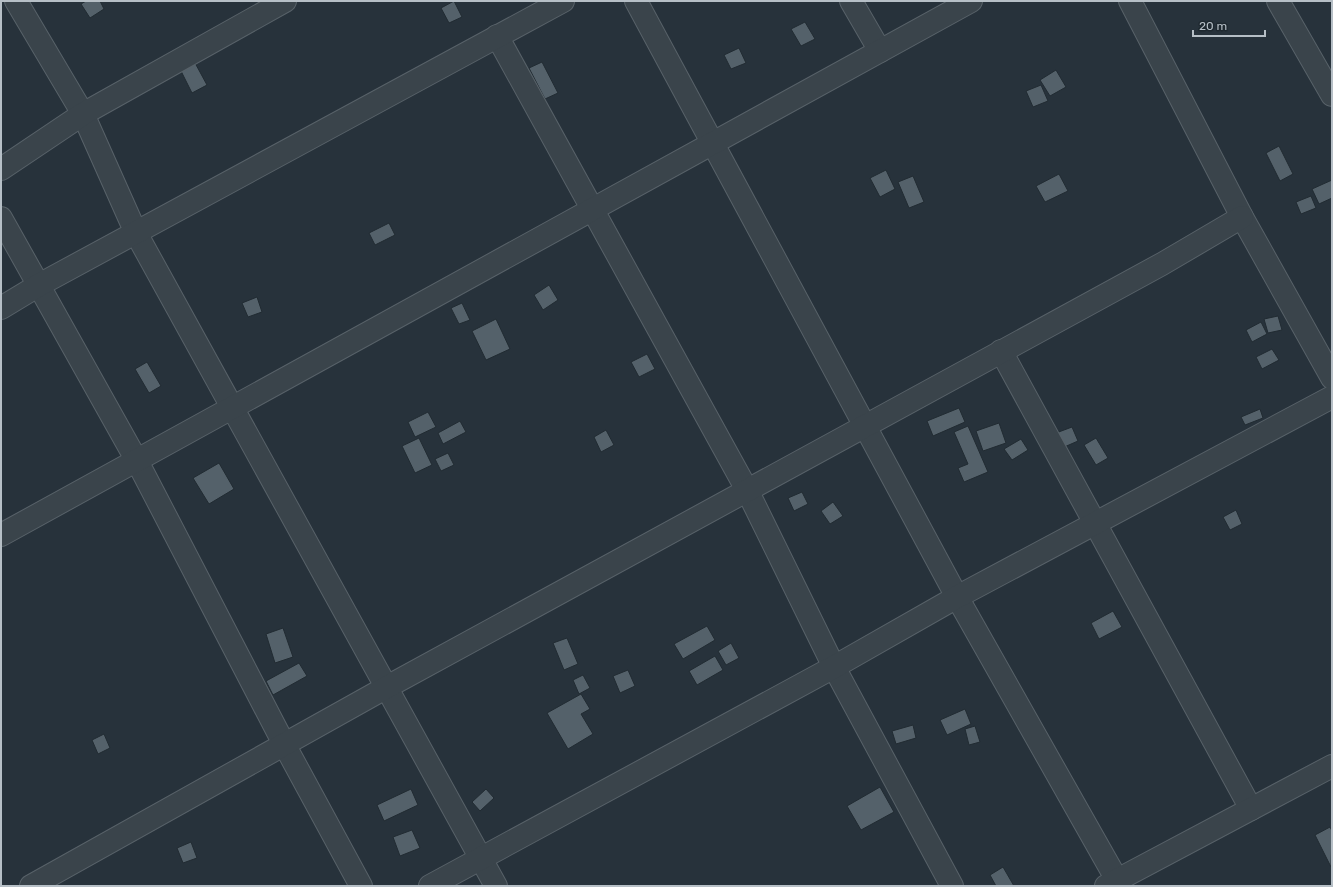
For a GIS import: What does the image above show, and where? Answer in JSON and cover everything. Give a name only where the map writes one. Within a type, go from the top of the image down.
[{"type":"street","points":[[16,1],[82,114],[136,233],[496,886]]},
{"type":"street","points":[[1,169],[82,114],[285,1]]},
{"type":"street","points":[[1,308],[39,285],[563,1]]},
{"type":"street","points":[[636,1],[1112,883],[1332,766]]},
{"type":"street","points":[[851,1],[880,51]]},
{"type":"street","points":[[1,535],[971,1]]},
{"type":"street","points":[[1130,1],[1242,216],[1332,378]]},
{"type":"street","points":[[1278,1],[1332,95]]},
{"type":"street","points":[[497,36],[747,490],[834,667],[952,886]]},
{"type":"street","points":[[31,886],[284,744],[1162,264],[1242,216]]},
{"type":"street","points":[[1,218],[137,460],[284,744],[361,886]]},
{"type":"street","points":[[1001,352],[1250,809]]},
{"type":"street","points":[[430,886],[480,857],[834,667],[957,597],[1332,397]]},
{"type":"building","points":[[86,1],[100,1],[104,9],[90,18],[81,4]]},
{"type":"building","points":[[454,1],[462,17],[449,23],[441,8]]},
{"type":"building","points":[[805,22],[815,39],[801,46],[791,29]]},
{"type":"building","points":[[739,48],[746,63],[731,69],[724,55]]},
{"type":"building","points":[[194,61],[207,85],[192,93],[180,69]]},
{"type":"building","points":[[542,62],[558,93],[545,99],[529,68]]},
{"type":"building","points":[[1056,70],[1066,87],[1050,96],[1040,80]]},
{"type":"building","points":[[1041,85],[1048,101],[1033,107],[1026,91]]},
{"type":"building","points":[[1279,146],[1293,174],[1280,181],[1266,153]]},
{"type":"building","points":[[886,170],[895,189],[880,197],[870,178]]},
{"type":"building","points":[[1059,174],[1068,191],[1045,202],[1036,186]]},
{"type":"building","points":[[913,176],[924,202],[909,208],[898,182]]},
{"type":"building","points":[[1332,180],[1332,198],[1319,204],[1312,189]]},
{"type":"building","points":[[1311,196],[1316,208],[1301,214],[1296,202]]},
{"type":"building","points":[[389,223],[395,235],[375,245],[369,233]]},
{"type":"building","points":[[549,285],[558,300],[543,310],[534,295]]},
{"type":"building","points":[[257,297],[262,312],[248,317],[242,303]]},
{"type":"building","points":[[462,303],[470,320],[459,324],[451,308]]},
{"type":"building","points":[[1278,316],[1282,330],[1268,333],[1264,319]]},
{"type":"building","points":[[496,319],[510,349],[486,360],[472,331]]},
{"type":"building","points":[[1261,322],[1267,334],[1252,342],[1246,330]]},
{"type":"building","points":[[1272,349],[1279,360],[1262,369],[1256,357]]},
{"type":"building","points":[[647,354],[655,369],[639,377],[631,362]]},
{"type":"building","points":[[147,362],[161,386],[149,393],[135,369]]},
{"type":"building","points":[[959,408],[965,422],[933,436],[927,421]]},
{"type":"building","points":[[1260,409],[1263,418],[1245,425],[1241,417]]},
{"type":"building","points":[[428,412],[436,427],[415,437],[408,422]]},
{"type":"building","points":[[460,421],[466,432],[443,444],[438,433]]},
{"type":"building","points":[[999,423],[1006,443],[983,451],[976,431]]},
{"type":"building","points":[[968,426],[988,472],[964,482],[958,468],[968,464],[954,432]]},
{"type":"building","points":[[1072,427],[1078,441],[1062,448],[1056,433]]},
{"type":"building","points":[[606,430],[614,445],[601,452],[594,437]]},
{"type":"building","points":[[419,438],[432,465],[415,473],[402,446]]},
{"type":"building","points":[[1096,438],[1108,458],[1096,465],[1084,445]]},
{"type":"building","points":[[1021,439],[1028,450],[1012,460],[1004,449]]},
{"type":"building","points":[[448,453],[454,465],[441,471],[435,459]]},
{"type":"building","points":[[219,463],[234,489],[209,504],[193,478]]},
{"type":"building","points":[[802,492],[808,504],[794,511],[788,498]]},
{"type":"building","points":[[833,502],[843,516],[830,524],[821,511]]},
{"type":"building","points":[[1236,510],[1242,524],[1230,530],[1223,517]]},
{"type":"building","points":[[1113,611],[1122,627],[1099,639],[1091,623]]},
{"type":"building","points":[[707,626],[715,640],[683,659],[674,644]]},
{"type":"building","points":[[283,628],[293,657],[275,663],[266,634]]},
{"type":"building","points":[[567,638],[578,664],[564,670],[553,643]]},
{"type":"building","points":[[731,643],[739,658],[726,665],[718,651]]},
{"type":"building","points":[[715,656],[723,670],[697,685],[689,671]]},
{"type":"building","points":[[299,663],[307,676],[273,695],[266,681]]},
{"type":"building","points":[[628,670],[635,686],[620,693],[613,676]]},
{"type":"building","points":[[583,675],[590,688],[579,694],[573,680]]},
{"type":"building","points":[[581,694],[590,709],[581,714],[593,734],[568,749],[547,713]]},
{"type":"building","points":[[965,709],[971,724],[947,735],[940,720]]},
{"type":"building","points":[[913,725],[916,738],[896,744],[892,731]]},
{"type":"building","points":[[975,726],[980,742],[969,745],[965,729]]},
{"type":"building","points":[[104,734],[110,748],[98,754],[92,740]]},
{"type":"building","points":[[880,787],[894,812],[861,830],[847,806]]},
{"type":"building","points":[[411,789],[418,805],[384,821],[377,805]]},
{"type":"building","points":[[486,789],[494,798],[480,811],[472,802]]},
{"type":"building","points":[[1330,827],[1332,831],[1331,867],[1315,835]]},
{"type":"building","points":[[412,830],[420,848],[400,856],[393,837]]},
{"type":"building","points":[[191,842],[197,858],[183,863],[177,848]]},
{"type":"building","points":[[1003,867],[1014,886],[996,886],[990,875]]}]
